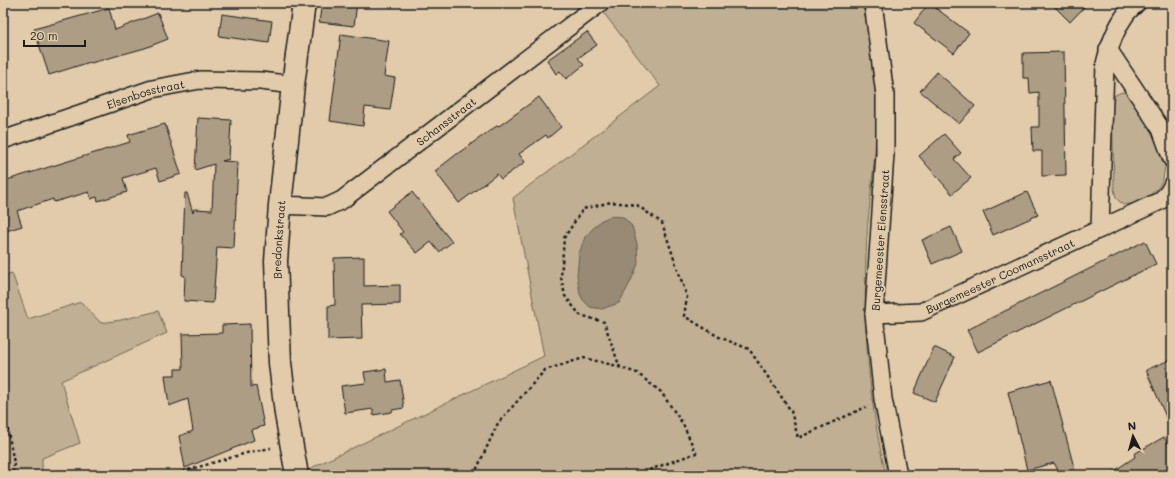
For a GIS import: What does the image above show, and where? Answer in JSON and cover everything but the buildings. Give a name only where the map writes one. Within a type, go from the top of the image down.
[{"type":"street","name":"Bredonkstraat","points":[[297,475],[286,414],[278,345],[276,261],[280,205],[293,85],[304,3]]},
{"type":"street","name":"Schansstraat","points":[[280,205],[326,207],[342,200],[600,3]]},
{"type":"street","name":"Burgemeester Elensstraat","points":[[873,3],[885,95],[885,154],[874,314],[883,399],[898,475]]},
{"type":"street","points":[[1100,229],[1105,64],[1108,49],[1115,34],[1126,14],[1137,3]]},
{"type":"street","points":[[1108,49],[1161,129],[1172,159]]},
{"type":"street","name":"Elsenbosstraat","points":[[3,140],[152,89],[200,80],[261,81],[293,85]]},
{"type":"street","name":"Burgemeester Coomansstraat","points":[[874,314],[921,312],[1160,201],[1168,193],[1172,186]]},
{"type":"path","points":[[620,368],[604,322],[580,315],[565,296],[561,277],[564,238],[583,209],[611,202],[637,205],[662,223],[687,297],[684,316],[719,337],[749,349],[791,411],[798,438],[883,399]]},
{"type":"path","points":[[474,475],[498,423],[545,370],[584,358],[637,373],[661,392],[683,424],[696,453],[635,475]]},
{"type":"path","points":[[3,405],[14,463],[13,475]]},
{"type":"path","points":[[171,475],[250,452],[291,444]]},
{"type":"shaded area","points":[[615,3],[862,3],[873,59],[876,96],[876,134],[868,217],[865,311],[871,393],[886,475],[313,475],[311,468],[544,356],[513,198],[660,86],[603,12]]},
{"type":"shaded area","points":[[1122,92],[1129,94],[1157,134],[1165,167],[1163,179],[1158,188],[1150,195],[1136,203],[1123,205],[1116,198],[1114,189],[1112,104],[1115,95]]},
{"type":"shaded area","points":[[611,216],[623,217],[632,226],[637,244],[638,264],[619,303],[602,309],[590,307],[583,300],[580,294],[577,275],[579,254],[585,237],[600,221]]},
{"type":"shaded area","points":[[12,273],[28,319],[81,302],[101,323],[158,311],[167,333],[61,381],[80,443],[42,458],[42,475],[3,475],[3,276]]}]
